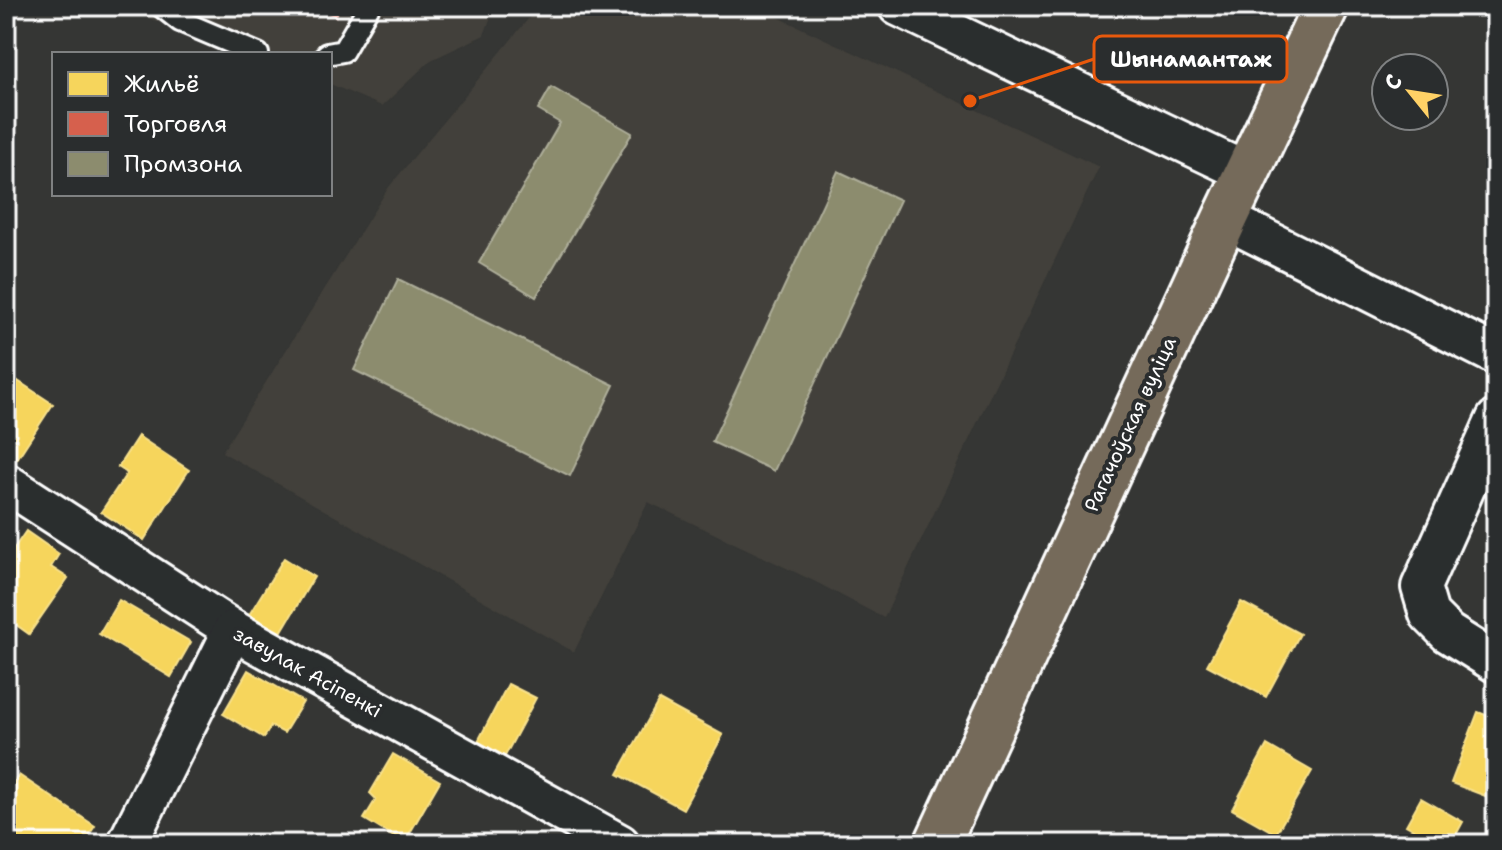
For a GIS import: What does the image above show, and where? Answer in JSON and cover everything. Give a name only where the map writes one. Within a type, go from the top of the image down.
[{"type":"main road","name":"Рагачоўская вуліца","points":[[937,844],[1326,6]]},
{"type":"street","points":[[898,6],[1248,173]]},
{"type":"street","points":[[1225,219],[1496,355]]},
{"type":"street","points":[[1496,419],[1421,587],[1429,614],[1448,633],[1496,663]]},
{"type":"street","name":"завулак Асіпенкі","points":[[6,483],[233,630],[620,844]]},
{"type":"street","points":[[127,844],[233,630]]},
{"type":"lane","points":[[161,6],[180,21],[253,52]]},
{"type":"lane","points":[[332,53],[343,51],[369,6]]},
{"type":"shaded area","points":[[132,6],[495,6],[484,35],[431,60],[382,106],[332,85],[332,52],[232,52],[151,19]]},
{"type":"shaded area","points":[[539,6],[754,6],[1099,167],[884,618],[648,502],[574,652],[222,452],[389,187]]},
{"type":"building: Жильё","points":[[15,379],[53,404],[17,459],[6,452],[6,393]]},
{"type":"building: Жильё","points":[[138,436],[189,470],[144,540],[101,512],[127,473],[118,467]]},
{"type":"building: Жильё","points":[[26,531],[59,554],[51,567],[68,578],[29,634],[12,622],[6,631],[6,560]]},
{"type":"building: Жильё","points":[[284,558],[314,577],[280,634],[249,615]]},
{"type":"building: Жильё","points":[[119,600],[191,642],[171,677],[99,634]]},
{"type":"building: Жильё","points":[[1241,602],[1300,634],[1266,697],[1207,665]]},
{"type":"building: Жильё","points":[[248,670],[303,702],[284,733],[271,726],[264,738],[223,714]]},
{"type":"building: Жильё","points":[[508,684],[536,698],[504,758],[477,743]]},
{"type":"building: Жильё","points":[[659,700],[723,735],[683,809],[618,774]]},
{"type":"building: Жильё","points":[[1478,712],[1496,719],[1496,800],[1451,783]]},
{"type":"building: Жильё","points":[[1267,745],[1312,771],[1276,834],[1232,809]]},
{"type":"building: Жильё","points":[[393,754],[440,781],[404,843],[364,819],[376,799],[370,793]]},
{"type":"building: Жильё","points":[[19,775],[95,826],[83,844],[6,844],[6,795]]},
{"type":"building: Жильё","points":[[1421,798],[1463,822],[1451,844],[1440,844],[1406,825]]},
{"type":"building: Торговля","points":[[312,6],[340,6],[336,16]]},
{"type":"building: Промзона","points":[[551,87],[632,133],[536,297],[479,263],[560,123],[538,110]]},
{"type":"building: Промзона","points":[[838,171],[900,200],[774,471],[712,442]]},
{"type":"building: Промзона","points":[[398,279],[614,385],[570,476],[354,370]]},
{"type":"place","name":"Шынамантаж","points":[[970,101]]}]
